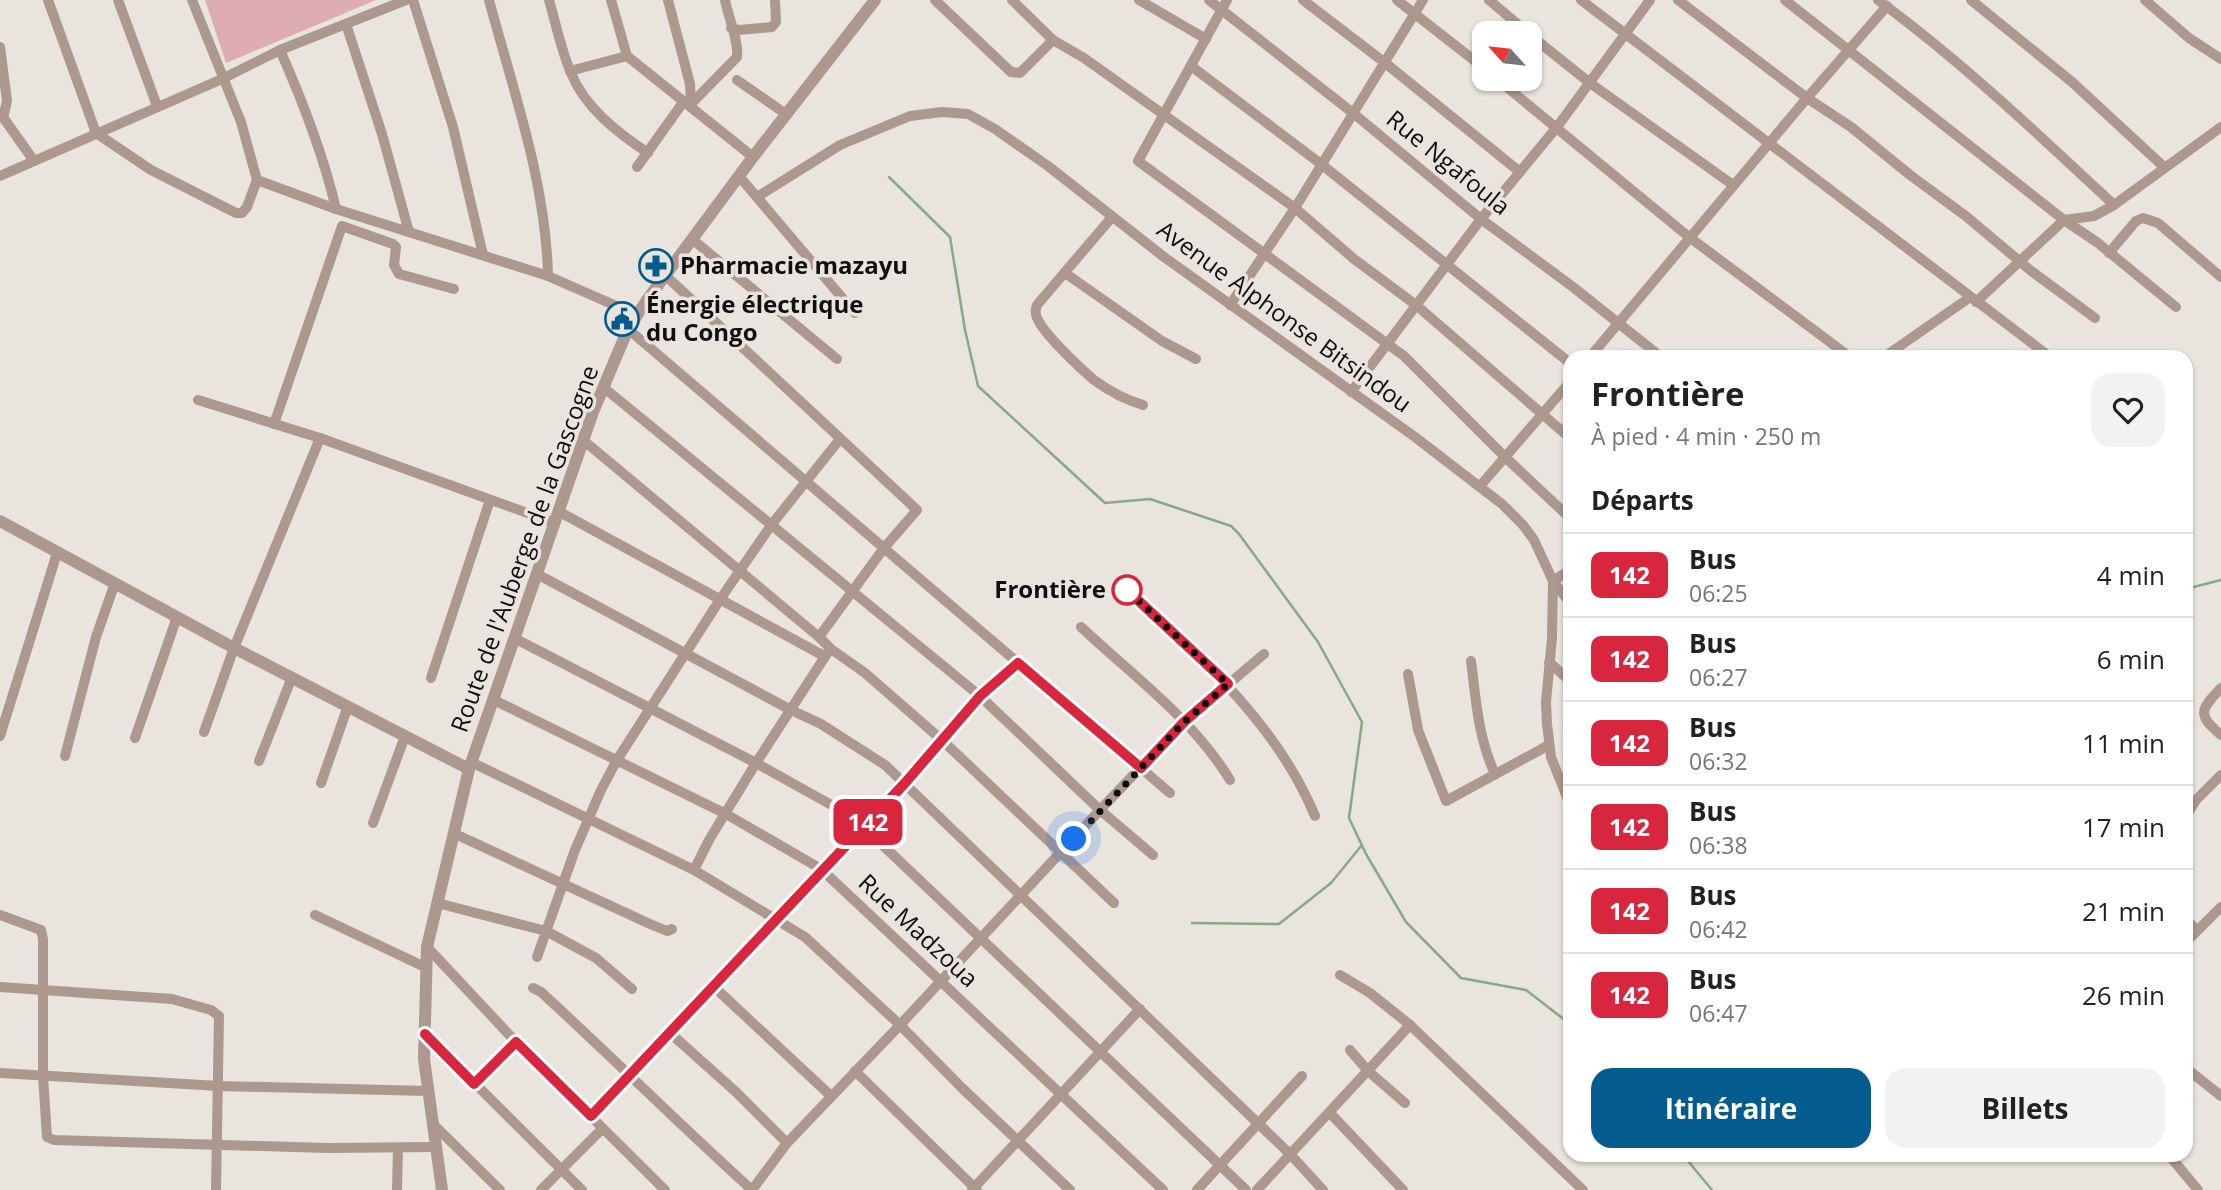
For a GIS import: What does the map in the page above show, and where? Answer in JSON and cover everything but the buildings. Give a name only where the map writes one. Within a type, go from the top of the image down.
[{"type":"street","points":[[48,0],[96,133],[151,170],[236,213],[242,213],[257,180],[241,122],[192,0]]},
{"type":"street","points":[[118,0],[157,106]]},
{"type":"street","points":[[0,176],[222,79],[280,50],[406,0]]},
{"type":"street","points":[[413,0],[453,127],[483,255]]},
{"type":"street","points":[[489,0],[539,186],[548,276]]},
{"type":"street","points":[[550,0],[570,71],[579,89],[621,135],[648,153]]},
{"type":"street","points":[[611,0],[627,56],[752,157]]},
{"type":"street","points":[[668,0],[690,84],[688,104]]},
{"type":"street","points":[[637,167],[688,104],[737,57],[738,48],[725,0]]},
{"type":"street","points":[[731,28],[739,30],[772,27],[777,14],[775,0]]},
{"type":"street","name":"Route de l'Auberge de la Gascogne","points":[[442,1190],[424,1059],[427,947],[470,766],[583,440],[628,329],[637,315],[752,157],[875,0]]},
{"type":"street","points":[[935,0],[1011,72],[1020,73],[1053,40]]},
{"type":"street","points":[[1012,0],[1053,40],[1084,58],[1295,208],[1354,258],[1416,305],[1563,432]]},
{"type":"street","points":[[1139,0],[1206,39]]},
{"type":"street","name":"Rue Ngafoula","points":[[1209,0],[1225,5],[1481,219],[1652,350]]},
{"type":"street","points":[[1303,0],[1520,172]]},
{"type":"street","points":[[1397,0],[1472,59]]},
{"type":"street","points":[[1230,305],[1265,256],[1423,0]]},
{"type":"street","points":[[1489,0],[1514,21]]},
{"type":"street","points":[[1581,0],[2040,350]]},
{"type":"street","points":[[1351,392],[1481,219],[1590,83],[1650,0]]},
{"type":"street","points":[[1678,0],[1807,98],[1851,127],[1910,176],[1967,217],[2019,261],[2095,318]]},
{"type":"street","points":[[1785,0],[2176,307]]},
{"type":"street","points":[[1971,0],[2072,82],[2164,167]]},
{"type":"street","points":[[2145,0],[2189,38],[2221,60]]},
{"type":"street","points":[[1596,350],[1849,49],[1882,3],[2019,115],[2114,205]]},
{"type":"street","points":[[1225,5],[1138,161],[1265,256],[1388,342],[1563,511]]},
{"type":"street","points":[[346,24],[382,134],[409,232]]},
{"type":"street","points":[[1542,44],[1590,83],[1733,185]]},
{"type":"street","points":[[0,47],[7,101],[2,115],[34,161]]},
{"type":"street","points":[[280,50],[306,108],[328,173],[336,209]]},
{"type":"street","points":[[570,71],[627,56]]},
{"type":"street","points":[[1191,66],[1321,164],[1563,357]]},
{"type":"street","points":[[737,80],[786,114]]},
{"type":"street","points":[[1512,91],[1689,237],[1841,350]]},
{"type":"street","name":"Avenue Alphonse Bitsindou","points":[[757,197],[839,145],[910,117],[942,112],[968,114],[995,129],[1048,166],[1230,305],[1480,486],[1522,525],[1534,540],[1553,581],[1546,702],[1551,757],[1563,787]]},
{"type":"street","points":[[1895,350],[1972,300],[2064,220],[2094,216],[2114,205],[2221,127]]},
{"type":"street","points":[[739,176],[855,313]]},
{"type":"street","points":[[257,180],[336,209],[548,276],[637,315]]},
{"type":"street","points":[[1112,217],[1037,305],[1035,311],[1038,320],[1057,343],[1094,380],[1116,394],[1143,405]]},
{"type":"street","points":[[2109,253],[2136,221],[2150,220],[2166,229],[2221,277]]},
{"type":"street","points":[[274,424],[342,226],[393,244],[396,247],[394,265],[399,274],[454,289]]},
{"type":"street","points":[[692,239],[837,359]]},
{"type":"street","points":[[1065,273],[1162,341],[1196,359]]},
{"type":"street","points":[[666,276],[916,510],[884,548],[819,637]]},
{"type":"street","points":[[628,329],[1170,793]]},
{"type":"street","points":[[603,387],[980,696],[1100,810],[1153,855]]},
{"type":"street","points":[[1480,486],[1563,390]]},
{"type":"street","points":[[198,400],[320,438],[490,500],[557,517],[865,673],[943,741],[1114,903]]},
{"type":"street","points":[[204,732],[234,648],[320,438]]},
{"type":"street","points":[[537,957],[588,821],[617,760],[772,524],[841,439]]},
{"type":"street","points":[[583,440],[819,637],[828,653]]},
{"type":"street","points":[[430,678],[490,500]]},
{"type":"street","points":[[0,522],[405,736],[694,870],[786,925],[805,937],[901,1026],[1070,1190]]},
{"type":"street","points":[[0,736],[57,554]]},
{"type":"street","points":[[537,574],[821,724],[885,765],[1292,1155],[1323,1190]]},
{"type":"street","points":[[1563,575],[1553,581],[1563,594]]},
{"type":"street","points":[[65,756],[96,637],[115,583]]},
{"type":"street","points":[[1127,590],[1228,684],[1282,753],[1303,788],[1315,816]]},
{"type":"street","points":[[135,738],[177,617]]},
{"type":"street","points":[[1081,627],[1184,722],[1230,779]]},
{"type":"street","points":[[514,638],[843,811],[864,827],[1246,1190]]},
{"type":"street","points":[[694,870],[756,763],[828,653]]},
{"type":"street","points":[[533,988],[541,992],[752,1190],[787,1143],[901,1026],[940,981],[1184,722],[1264,654]]},
{"type":"street","points":[[1471,661],[1478,723],[1484,750],[1494,774]]},
{"type":"street","points":[[1549,662],[1563,675]]},
{"type":"street","points":[[591,1116],[821,869],[905,783],[980,696],[1018,663]]},
{"type":"street","points":[[1408,674],[1418,730],[1446,801],[1549,745]]},
{"type":"street","points":[[259,761],[292,677]]},
{"type":"street","points":[[2221,688],[2204,706],[2203,716],[2206,723],[2221,735]]},
{"type":"street","name":"Rue Madzoua","points":[[494,700],[726,814],[821,869],[1163,1190]]},
{"type":"street","points":[[321,783],[348,706]]},
{"type":"street","points":[[373,823],[405,736]]},
{"type":"street","points":[[2193,805],[2221,775]]},
{"type":"street","points":[[453,833],[650,924],[667,931],[671,929]]},
{"type":"street","points":[[436,903],[546,931],[596,958],[632,989]]},
{"type":"street","points":[[2193,934],[2221,907]]},
{"type":"street","points":[[0,915],[41,930],[43,939],[43,1076],[47,1137],[54,1140],[216,1146],[435,1147]]},
{"type":"street","points":[[315,915],[427,968]]},
{"type":"street","points":[[2193,926],[2197,930]]},
{"type":"street","points":[[427,947],[516,1042],[664,1190]]},
{"type":"street","points":[[1340,975],[1370,993],[1410,1026],[1549,1154],[1583,1190]]},
{"type":"street","points":[[712,985],[831,1096]]},
{"type":"street","points":[[0,986],[173,999],[211,1010],[219,1016],[216,1190]]},
{"type":"street","points":[[855,1071],[975,1189],[1140,1009]]},
{"type":"street","points":[[1257,1190],[1410,1026]]},
{"type":"street","points":[[669,1032],[736,1092],[787,1143]]},
{"type":"street","points":[[425,1034],[582,1190]]},
{"type":"street","points":[[474,1084],[516,1042]]},
{"type":"street","points":[[1350,1050],[1368,1071],[1405,1103]]},
{"type":"street","points":[[0,1073],[219,1086],[428,1091]]},
{"type":"street","points":[[2193,1074],[2221,1096]]},
{"type":"street","points":[[1197,1190],[1303,1076]]},
{"type":"street","points":[[1330,1113],[1403,1190]]},
{"type":"street","points":[[432,1123],[500,1190]]},
{"type":"street","points":[[541,1190],[602,1129]]},
{"type":"street","points":[[397,1190],[398,1148]]},
{"type":"street","points":[[2175,1162],[2198,1190]]},
{"type":"shaded area","points":[[205,0],[376,0],[226,63]]},
{"type":"waterway","points":[[889,177],[950,237],[965,330],[978,386],[1105,503],[1150,499],[1231,526],[1318,642],[1362,722],[1349,818],[1366,854],[1406,922],[1461,978],[1526,990],[1563,1019]]},
{"type":"waterway","points":[[2193,587],[2221,580]]},
{"type":"waterway","points":[[1192,923],[1279,924],[1331,883],[1362,845]]},
{"type":"waterway","points":[[1689,1162],[1712,1190]]},
{"type":"bus line","name":"142","points":[[425,1034],[474,1084],[516,1042],[591,1116],[905,783],[980,696],[1018,663],[1141,768],[1184,722],[1228,684],[1127,590]]},
{"type":"place","name":"Pharmacie mazayu","points":[[656,266]]},
{"type":"place","name":"Énergie électrique du Congo","points":[[622,319]]},
{"type":"place","name":"Frontière","points":[[1127,590]]},
{"type":"route","points":[[1074,839],[1184,722],[1228,684],[1127,590]]}]
